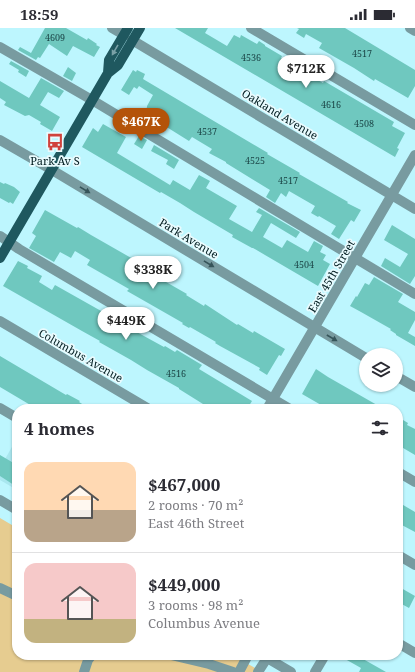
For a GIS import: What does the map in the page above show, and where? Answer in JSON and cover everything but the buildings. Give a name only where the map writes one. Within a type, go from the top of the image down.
[{"type":"main road","points":[[0,258],[108,73],[109,60],[128,34],[140,28]]},
{"type":"street","name":"Oakland Avenue","points":[[112,28],[128,34],[415,209]]},
{"type":"street","points":[[251,28],[415,125]]},
{"type":"street","points":[[410,28],[415,31]]},
{"type":"street","points":[[0,47],[92,100],[415,294]]},
{"type":"street","name":"Park Avenue","points":[[0,140],[359,354]]},
{"type":"street","name":"East 45th Street","points":[[270,404],[415,155]]},
{"type":"street","points":[[0,236],[282,404]]},
{"type":"street","name":"Columbus Avenue","points":[[0,321],[141,404]]},
{"type":"street","points":[[403,380],[415,387]]},
{"type":"street","points":[[0,408],[12,415]]},
{"type":"street","points":[[403,475],[415,482]]},
{"type":"street","points":[[0,500],[12,507]]},
{"type":"street","points":[[403,558],[415,565]]},
{"type":"street","points":[[0,588],[12,594]]},
{"type":"street","points":[[403,646],[415,653]]},
{"type":"street","points":[[84,672],[88,660]]},
{"type":"street","points":[[192,660],[233,672]]},
{"type":"street","points":[[238,672],[245,660]]},
{"type":"street","points":[[258,672],[262,660]]},
{"type":"street","points":[[271,660],[291,672]]},
{"type":"street","points":[[316,672],[322,660]]},
{"type":"shaded area","points":[[12,447],[12,487],[0,480],[0,468]]},
{"type":"shaded area","points":[[0,518],[12,525],[12,660],[241,660],[262,672],[0,672]]},
{"type":"place","name":"Park Av S","points":[[55,142]]}]
